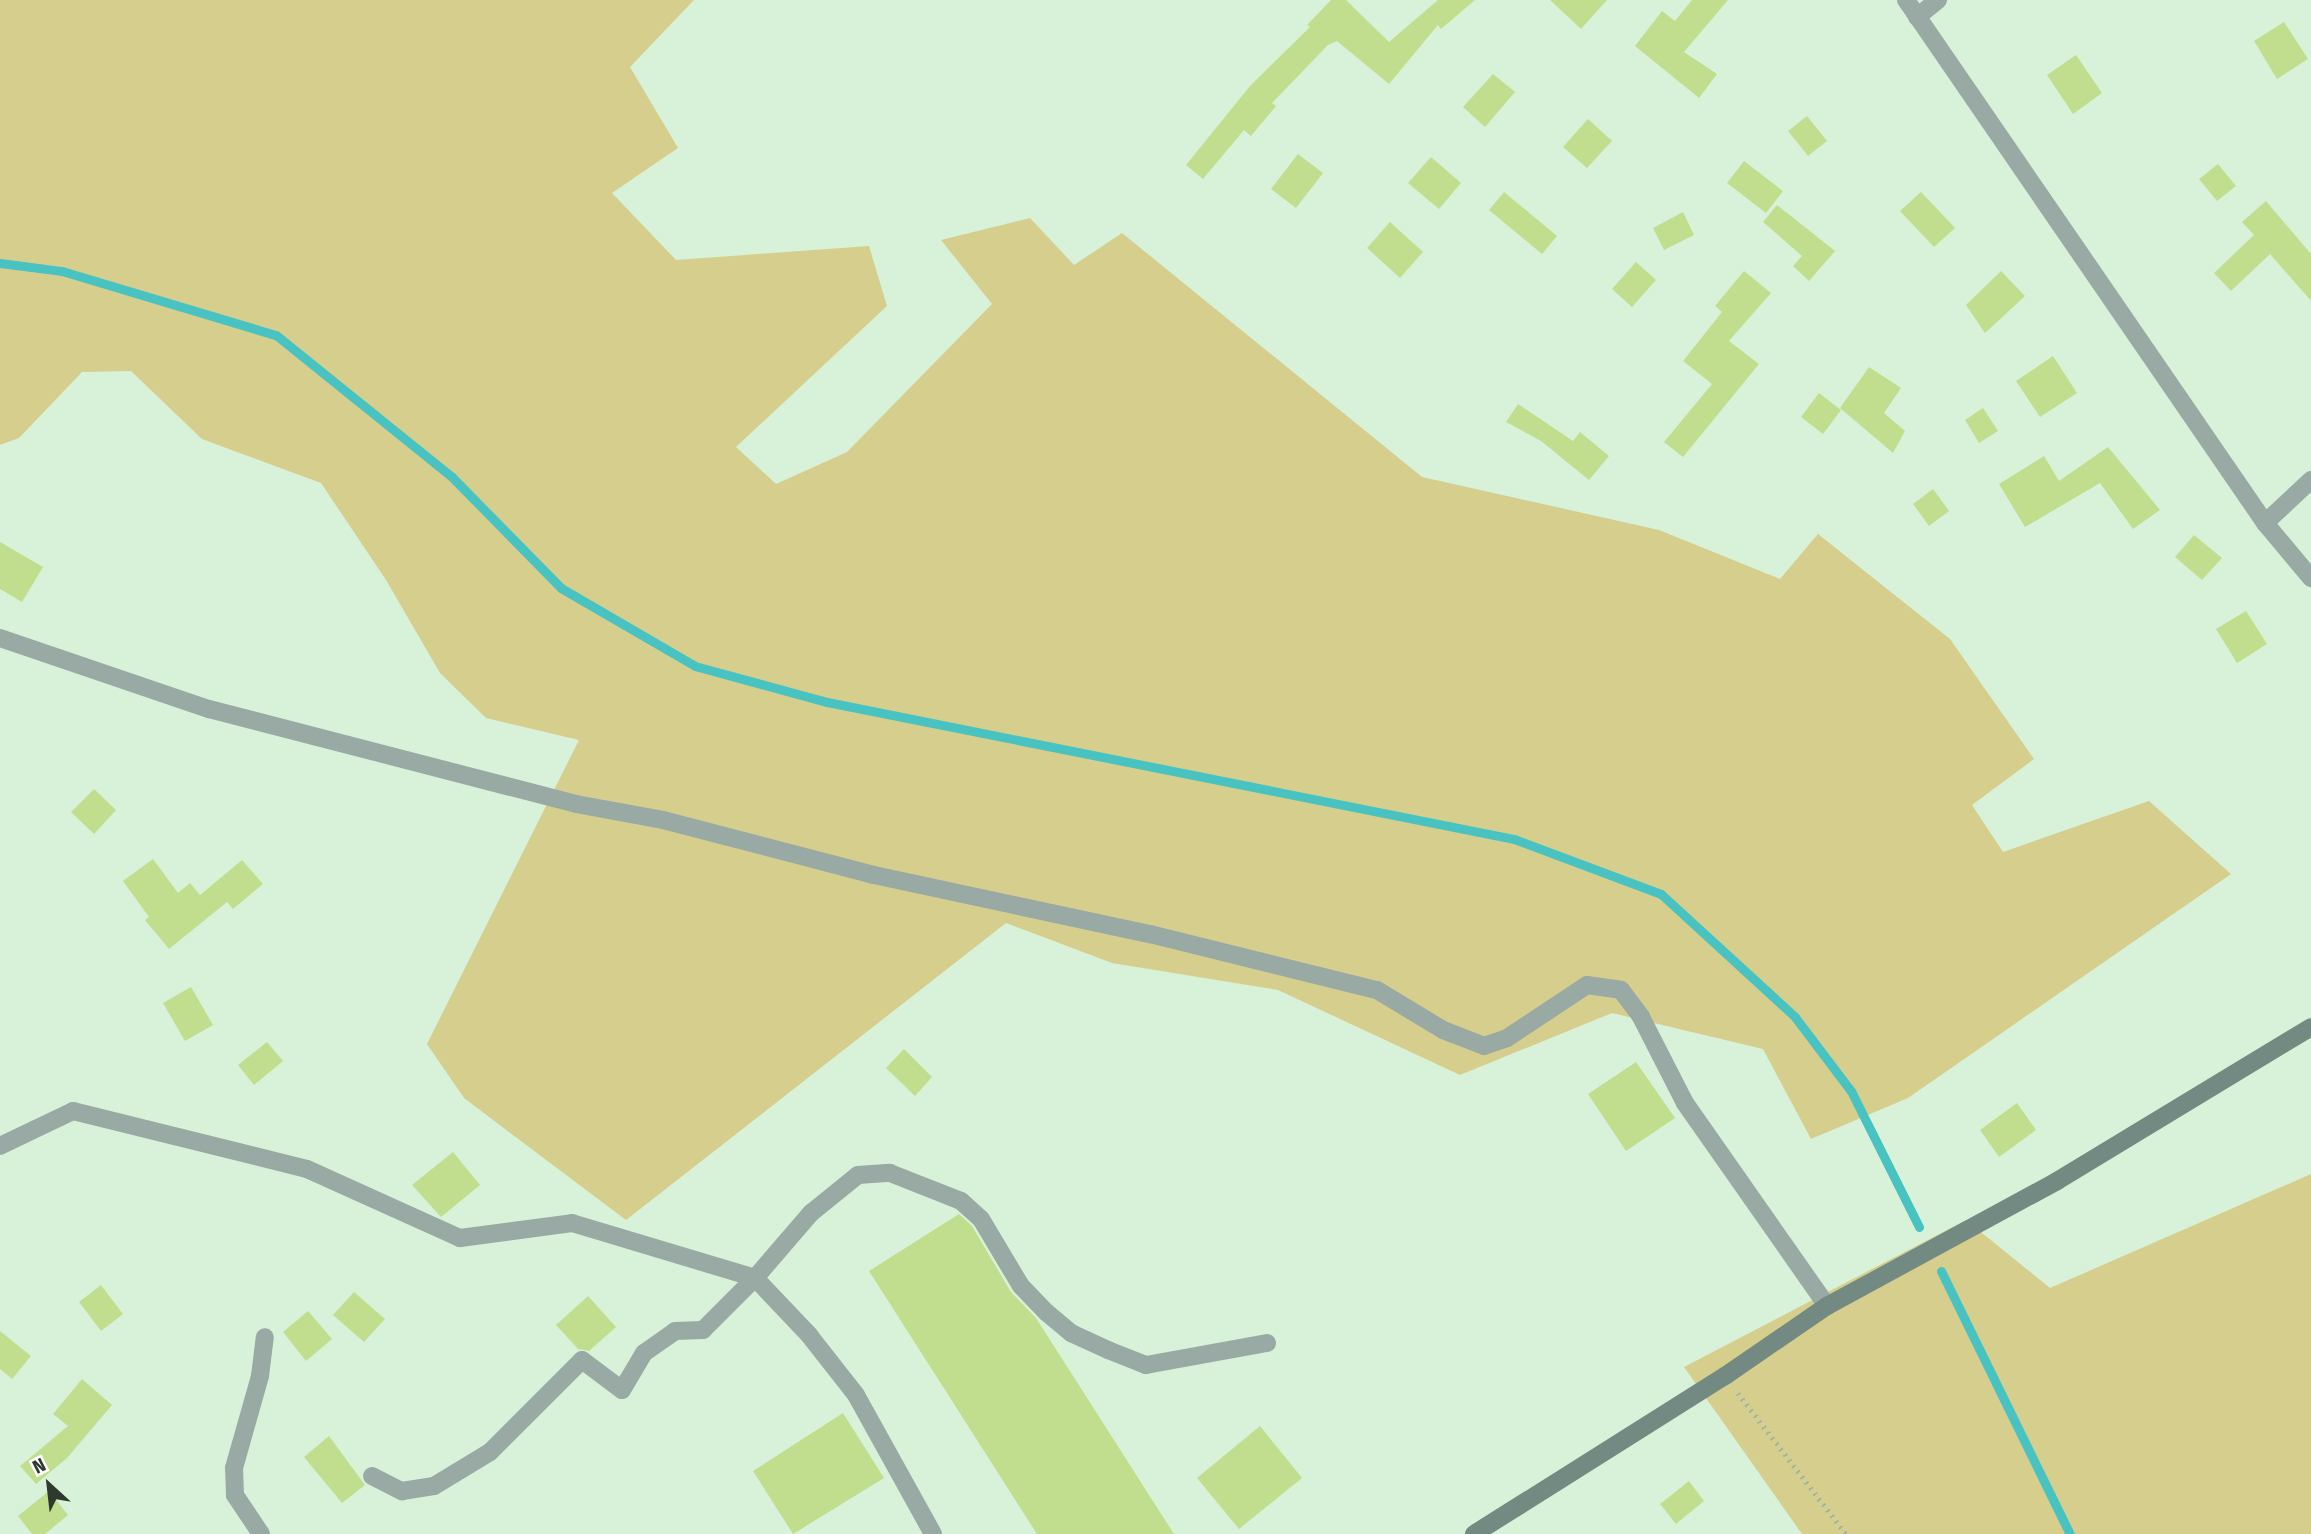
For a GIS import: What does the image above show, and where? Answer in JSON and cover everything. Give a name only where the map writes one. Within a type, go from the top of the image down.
[{"type":"street","points":[[1906,0],[2265,523],[2311,578]]},
{"type":"street","points":[[1917,17],[1938,0]]},
{"type":"street","points":[[2265,523],[2311,480]]},
{"type":"street","points":[[0,638],[209,709],[576,804],[663,820],[874,875],[1377,989],[1443,1030],[1484,1046],[1507,1038],[1587,985],[1621,990],[1641,1017],[1685,1103],[1827,1306]]},
{"type":"street","points":[[1474,1534],[1725,1376],[1827,1306],[2057,1181],[2311,1027]]},
{"type":"street","points":[[0,1146],[73,1111],[307,1169],[460,1238],[572,1223],[755,1278],[809,1335],[856,1395],[933,1534]]},
{"type":"street","points":[[372,1476],[402,1491],[434,1486],[490,1452],[582,1360],[622,1390],[644,1353],[675,1331],[703,1330],[755,1278],[811,1213],[858,1175],[890,1172],[961,1201],[981,1219],[1021,1286],[1046,1312],[1071,1333],[1108,1350],[1146,1365],[1267,1343]]},
{"type":"street","points":[[261,1534],[235,1495],[234,1468],[260,1376],[265,1337]]},
{"type":"path","points":[[1725,1376],[1846,1534]]},
{"type":"shaded area","points":[[0,0],[694,0],[630,67],[678,148],[612,193],[676,260],[869,246],[887,306],[736,447],[776,484],[847,452],[992,304],[941,240],[1030,218],[1074,265],[1122,233],[1422,477],[1659,530],[1780,579],[1818,534],[1950,639],[2034,759],[1972,805],[2003,852],[2149,801],[2231,874],[1908,1098],[1811,1139],[1763,1049],[1612,1013],[1460,1075],[1278,990],[1112,963],[1006,923],[626,1220],[464,1098],[427,1044],[579,740],[486,718],[440,673],[386,580],[321,483],[202,439],[131,371],[82,372],[19,438],[0,445]]},
{"type":"shaded area","points":[[2311,1174],[2311,1534],[1802,1534],[1684,1367],[1966,1220],[2050,1288]]},
{"type":"building","points":[[1331,0],[1346,0],[1389,42],[1438,0],[1475,0],[1441,29],[1438,25],[1389,84],[1337,41],[1328,45],[1272,103],[1276,106],[1251,136],[1244,130],[1203,179],[1186,165],[1250,86],[1310,27],[1307,25]]},
{"type":"building","points":[[1550,0],[1607,0],[1581,29]]},
{"type":"building","points":[[1692,0],[1728,0],[1684,52],[1717,74],[1699,98],[1635,46],[1662,11],[1675,21]]},
{"type":"building","points":[[2284,22],[2308,59],[2277,79],[2254,41]]},
{"type":"building","points":[[2076,55],[2102,93],[2073,114],[2047,75]]},
{"type":"building","points":[[1493,74],[1515,92],[1485,127],[1463,107]]},
{"type":"building","points":[[1807,116],[1827,141],[1808,156],[1788,131]]},
{"type":"building","points":[[1588,119],[1612,141],[1587,168],[1563,147]]},
{"type":"building","points":[[1298,154],[1323,173],[1296,208],[1271,189]]},
{"type":"building","points":[[1431,157],[1461,183],[1439,209],[1408,183]]},
{"type":"building","points":[[1744,161],[1783,191],[1766,213],[1727,183]]},
{"type":"building","points":[[2218,164],[2236,186],[2217,201],[2199,179]]},
{"type":"building","points":[[1504,192],[1557,236],[1542,254],[1489,210]]},
{"type":"building","points":[[1921,192],[1955,228],[1934,247],[1900,211]]},
{"type":"building","points":[[2266,201],[2311,254],[2311,301],[2270,254],[2231,291],[2214,273],[2254,235],[2242,222]]},
{"type":"building","points":[[1777,205],[1835,251],[1809,281],[1793,266],[1802,256],[1763,222]]},
{"type":"building","points":[[1683,212],[1694,235],[1664,250],[1653,228]]},
{"type":"building","points":[[1390,222],[1423,252],[1400,278],[1367,248]]},
{"type":"building","points":[[1636,262],[1656,280],[1632,307],[1612,289]]},
{"type":"building","points":[[1744,271],[1771,293],[1729,341],[1759,364],[1683,457],[1664,442],[1712,384],[1683,361],[1722,312],[1715,306]]},
{"type":"building","points":[[2001,271],[2025,296],[1985,333],[1966,305]]},
{"type":"building","points":[[2053,356],[2077,393],[2040,417],[2016,381]]},
{"type":"building","points":[[1869,367],[1901,388],[1884,413],[1905,431],[1893,453],[1840,408]]},
{"type":"building","points":[[1819,393],[1841,410],[1823,434],[1801,417]]},
{"type":"building","points":[[1518,404],[1573,441],[1580,432],[1609,456],[1589,480],[1541,441],[1506,422]]},
{"type":"building","points":[[1983,408],[1998,431],[1979,443],[1965,420]]},
{"type":"building","points":[[2108,447],[2160,510],[2133,529],[2100,483],[2025,527],[1999,484],[2044,456],[2059,481]]},
{"type":"building","points":[[1933,489],[1949,511],[1929,526],[1913,504]]},
{"type":"building","points":[[2194,535],[2222,558],[2202,580],[2175,557]]},
{"type":"building","points":[[0,542],[43,567],[22,602],[0,589]]},
{"type":"building","points":[[2246,611],[2267,644],[2237,663],[2216,629]]},
{"type":"building","points":[[94,789],[116,810],[94,834],[71,812]]},
{"type":"building","points":[[153,859],[178,893],[190,883],[200,895],[242,860],[263,884],[233,909],[227,902],[169,949],[145,920],[149,917],[123,881]]},
{"type":"building","points":[[191,987],[213,1025],[185,1041],[163,1003]]},
{"type":"building","points":[[267,1042],[283,1061],[254,1085],[238,1065]]},
{"type":"building","points":[[904,1049],[932,1077],[915,1096],[886,1068]]},
{"type":"building","points":[[1636,1062],[1675,1118],[1626,1151],[1588,1094]]},
{"type":"building","points":[[2017,1103],[2036,1130],[1999,1157],[1980,1130]]},
{"type":"building","points":[[453,1152],[480,1185],[441,1217],[412,1185]]},
{"type":"building","points":[[959,1214],[972,1226],[1011,1292],[1036,1318],[1174,1534],[1037,1534],[869,1271]]},
{"type":"building","points":[[101,1285],[123,1314],[101,1331],[79,1302]]},
{"type":"building","points":[[354,1292],[385,1319],[364,1342],[333,1315]]},
{"type":"building","points":[[588,1296],[616,1327],[589,1351],[578,1349],[556,1325]]},
{"type":"building","points":[[308,1311],[332,1339],[306,1361],[283,1332]]},
{"type":"building","points":[[0,1331],[31,1356],[12,1379],[0,1369]]},
{"type":"building","points":[[82,1379],[112,1405],[67,1458],[36,1484],[20,1466],[68,1426],[53,1414]]},
{"type":"building","points":[[843,1413],[884,1478],[793,1534],[753,1471]]},
{"type":"building","points":[[1260,1426],[1302,1478],[1239,1529],[1197,1478]]},
{"type":"building","points":[[329,1436],[365,1485],[342,1503],[304,1457]]},
{"type":"building","points":[[1689,1481],[1704,1501],[1676,1524],[1660,1504]]},
{"type":"building","points":[[49,1491],[68,1515],[45,1534],[32,1534],[18,1516]]},
{"type":"waterway","points":[[0,263],[62,271],[276,335],[451,476],[561,588],[695,666],[827,702],[1514,839],[1661,894],[1795,1017],[1851,1091],[1919,1227]]},
{"type":"waterway","points":[[1941,1271],[2070,1534]]}]
